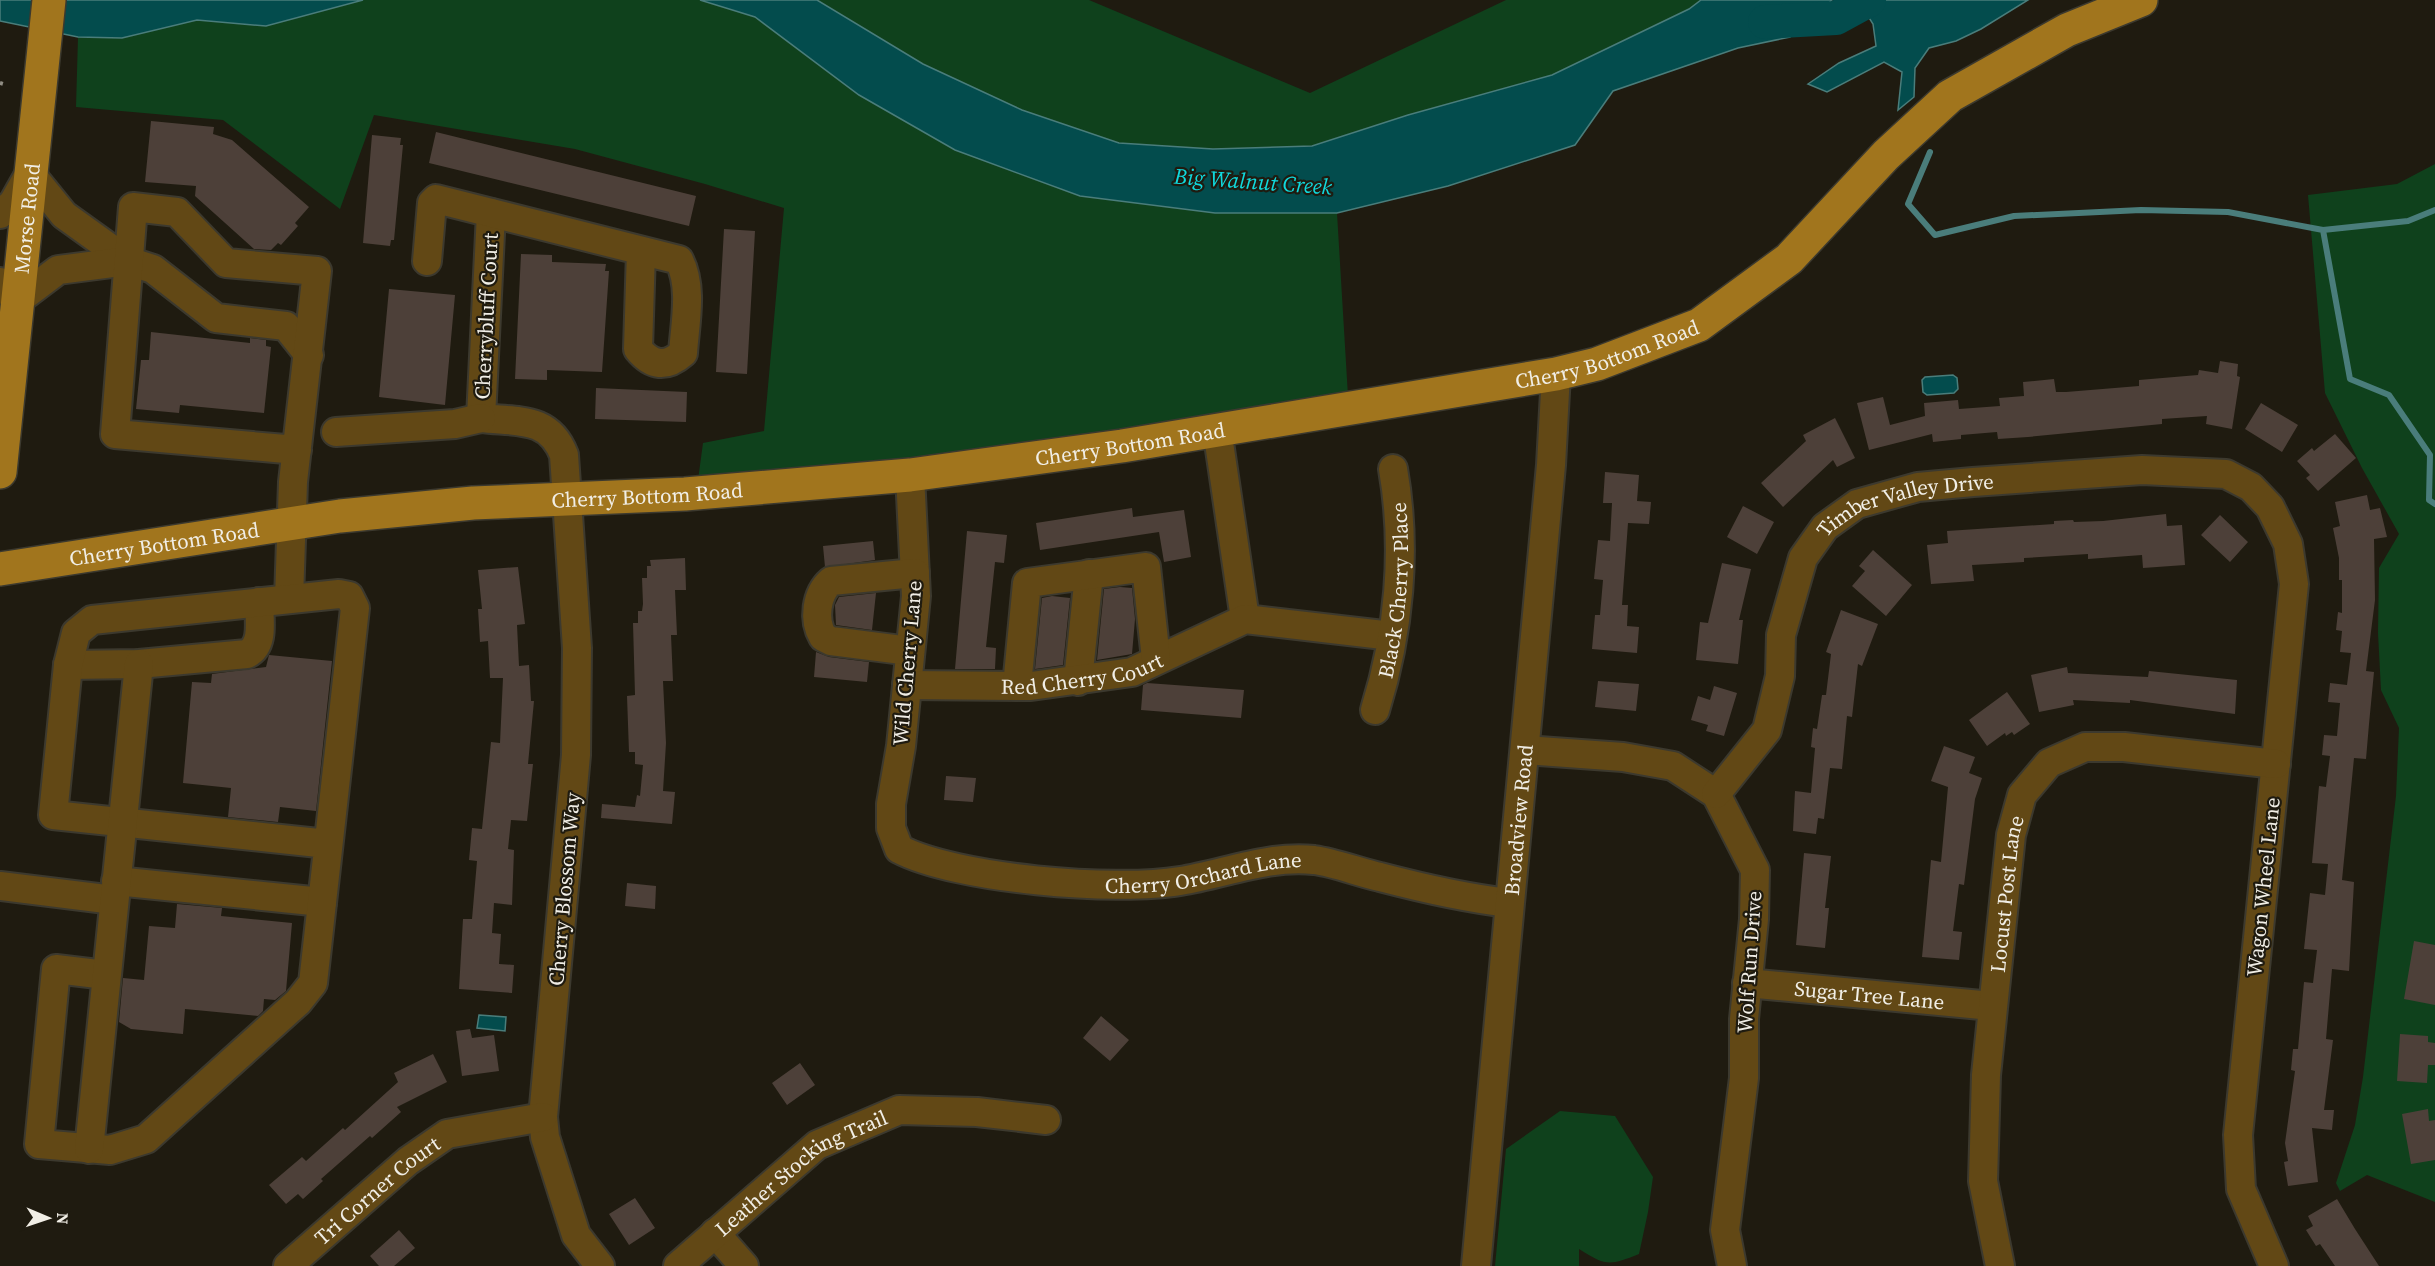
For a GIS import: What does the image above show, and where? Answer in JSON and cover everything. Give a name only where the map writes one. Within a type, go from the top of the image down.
[{"type":"main road","name":"Morse Road","points":[[0,472],[8,291],[30,173],[43,77],[49,0]]},
{"type":"main road","name":"Cherry Bottom Road","points":[[0,569],[291,523],[473,503],[567,500],[910,476],[1122,446],[1556,374],[1597,364],[1699,325],[1789,259],[1886,155],[1950,96],[2067,30],[2141,0]]},
{"type":"street","points":[[0,214],[13,203],[30,173],[64,215],[128,261],[153,269],[216,318],[286,326],[309,355]]},
{"type":"street","name":"Cherrybluff Court","points":[[427,261],[432,203],[436,199],[641,251]]},
{"type":"street","points":[[289,599],[291,523],[297,450],[317,271],[226,263],[177,213],[133,207],[115,434],[297,450]]},
{"type":"street","name":"Cherrybluff Court","points":[[491,213],[482,418],[545,427],[558,439],[564,455],[567,500]]},
{"type":"street","points":[[8,291],[58,270],[128,261]]},
{"type":"street","name":"Broadview Road","points":[[1476,1266],[1551,465],[1556,374]]},
{"type":"street","points":[[336,432],[455,423],[482,418]]},
{"type":"street","points":[[1217,429],[1245,619],[1392,636]]},
{"type":"street","name":"Black Cherry Place","points":[[1375,710],[1388,670],[1402,537],[1393,469]]},
{"type":"street","name":"Timber Valley Drive","points":[[1716,794],[1767,730],[1780,676],[1781,635],[1803,558],[1825,527],[1857,504],[1918,488],[2142,470],[2226,474],[2250,487],[2270,507]]},
{"type":"street","name":"Wild Cherry Lane","points":[[899,849],[891,828],[891,804],[916,596],[910,476]]},
{"type":"street","name":"Cherry Blossom Way","points":[[567,500],[577,648],[576,755],[543,1117],[545,1137],[576,1234],[600,1266]]},
{"type":"street","name":"Wagon Wheel Lane","points":[[2270,507],[2288,544],[2294,584],[2238,1135],[2241,1189],[2274,1266]]},
{"type":"street","points":[[1017,686],[1027,583],[1146,567],[1156,659]]},
{"type":"street","points":[[910,651],[831,641],[823,637],[818,622],[820,596],[823,588],[831,582],[915,573]]},
{"type":"street","points":[[1078,681],[1089,574]]},
{"type":"street","points":[[106,975],[56,969],[39,1144],[117,1149],[146,1139],[298,1002],[313,983],[355,608],[349,596],[339,594],[92,620],[76,633],[68,665],[53,815],[328,844]]},
{"type":"street","points":[[68,665],[139,664],[247,654],[253,651],[259,640],[259,602]]},
{"type":"street","name":"Red Cherry Court","points":[[907,685],[1017,686],[1078,681],[1132,672],[1245,619]]},
{"type":"street","points":[[89,1149],[139,664]]},
{"type":"street","name":"Locust Post Lane","points":[[2000,1266],[1983,1181],[1986,1075],[2011,835],[2022,795],[2049,763],[2085,747],[2124,747],[2276,764]]},
{"type":"street","name":"Wolf Run Drive","points":[[1525,750],[1623,757],[1673,766],[1716,794],[1755,870],[1754,919],[1747,982],[1744,1078],[1725,1230],[1732,1266]]},
{"type":"street","name":"Cherry Orchard Lane","points":[[899,849],[920,860],[978,872],[1107,885],[1178,882],[1270,862],[1314,860],[1476,899],[1509,903]]},
{"type":"street","points":[[0,886],[322,902]]},
{"type":"street","name":"Sugar Tree Lane","points":[[1747,982],[1992,1006]]},
{"type":"street","name":"Leather Stocking Trail","points":[[678,1266],[817,1145],[899,1110],[977,1112],[1046,1120]]},
{"type":"street","name":"Tri Corner Court","points":[[288,1266],[408,1161],[447,1134],[543,1117]]},
{"type":"street","points":[[715,1233],[744,1266]]},
{"type":"path","points":[[0,82],[7,85]]},
{"type":"green space","points":[[363,0],[700,0],[755,17],[859,95],[955,150],[1080,196],[1215,213],[1337,213],[1348,396],[995,451],[698,480],[703,443],[764,431],[784,208],[575,149],[374,115],[340,209],[223,120],[76,107],[78,37],[122,38],[197,20],[266,26]]},
{"type":"green space","points":[[817,0],[1089,0],[1310,93],[1506,0],[1701,0],[1689,9],[1552,75],[1408,115],[1312,146],[1213,149],[1119,143],[1022,110],[923,64]]},
{"type":"green space","points":[[2435,164],[2435,1202],[2367,1175],[2340,1191],[2336,1183],[2355,1125],[2363,1077],[2396,796],[2399,728],[2381,690],[2378,633],[2379,568],[2399,534],[2362,468],[2325,393],[2308,195],[2397,184]]},
{"type":"green space","points":[[1560,1111],[1615,1116],[1653,1177],[1639,1254],[1621,1261],[1608,1262],[1596,1259],[1579,1249],[1579,1266],[1495,1266],[1506,1149]]},
{"type":"water","points":[[0,0],[363,0],[266,26],[197,20],[122,38],[78,37],[0,21]]},
{"type":"water","points":[[700,0],[817,0],[923,64],[1022,110],[1119,143],[1213,149],[1312,146],[1408,115],[1552,75],[1689,9],[1701,0],[1832,0],[1790,37],[1738,48],[1613,91],[1575,145],[1448,186],[1337,213],[1215,213],[1080,196],[955,150],[859,95],[755,17]]},
{"type":"water","points":[[1858,0],[2028,0],[1981,29],[1956,41],[1929,48],[1915,68],[1914,97],[1898,110],[1902,72],[1884,62],[1827,92],[1808,84],[1839,63],[1876,46],[1873,24]]},
{"type":"water","points":[[1953,375],[1957,378],[1958,389],[1954,393],[1927,395],[1923,392],[1922,380],[1925,377]]},
{"type":"water","points":[[479,1015],[506,1017],[505,1031],[477,1028]]},
{"type":"building","points":[[151,121],[214,127],[213,134],[232,140],[309,207],[295,223],[298,226],[281,245],[278,243],[271,250],[254,249],[195,196],[196,186],[145,182]]},
{"type":"building","points":[[436,132],[696,196],[689,226],[429,163]]},
{"type":"building","points":[[372,135],[401,138],[400,145],[403,145],[394,240],[391,240],[390,246],[363,243]]},
{"type":"building","points":[[724,229],[755,231],[747,374],[716,372]]},
{"type":"building","points":[[521,254],[552,255],[552,262],[606,264],[605,271],[609,271],[602,372],[547,370],[547,380],[515,379]]},
{"type":"building","points":[[389,289],[455,295],[445,405],[379,397]]},
{"type":"building","points":[[151,332],[250,343],[250,338],[266,340],[266,346],[271,347],[264,413],[180,405],[179,413],[136,409],[141,360],[149,360]]},
{"type":"building","points":[[2220,361],[2238,364],[2237,376],[2240,377],[2232,429],[2206,424],[2207,416],[2162,419],[2162,424],[1998,439],[1997,432],[1961,435],[1961,439],[1933,442],[1932,434],[1869,450],[1857,403],[1883,397],[1890,425],[1925,416],[1924,403],[1958,400],[1959,409],[2000,406],[1999,398],[2024,396],[2023,382],[2054,379],[2056,392],[2139,386],[2139,380],[2198,375],[2199,370],[2218,373]]},
{"type":"building","points":[[596,388],[687,392],[686,422],[595,419]]},
{"type":"building","points":[[2261,403],[2298,425],[2282,452],[2245,429]]},
{"type":"building","points":[[1835,418],[1855,458],[1837,467],[1833,460],[1783,507],[1761,483],[1806,441],[1803,435]]},
{"type":"building","points":[[2335,434],[2356,458],[2318,491],[2306,478],[2310,475],[2297,461],[2312,448],[2314,451]]},
{"type":"building","points":[[1605,472],[1639,475],[1637,501],[1651,502],[1649,524],[1628,523],[1622,605],[1628,605],[1627,626],[1639,627],[1637,653],[1592,649],[1595,615],[1600,615],[1603,580],[1594,579],[1598,540],[1610,541],[1612,503],[1603,503]]},
{"type":"building","points":[[2367,495],[2370,510],[2380,508],[2387,537],[2374,539],[2375,600],[2366,671],[2374,672],[2366,759],[2354,758],[2342,880],[2354,882],[2349,971],[2332,969],[2326,1039],[2333,1040],[2324,1110],[2334,1110],[2332,1130],[2312,1128],[2318,1182],[2288,1186],[2284,1162],[2288,1161],[2285,1143],[2295,1071],[2291,1070],[2293,1049],[2298,1049],[2304,982],[2313,983],[2317,950],[2304,949],[2310,893],[2325,895],[2328,864],[2312,863],[2319,786],[2326,787],[2330,756],[2322,755],[2324,735],[2337,736],[2340,703],[2328,702],[2330,683],[2347,685],[2351,653],[2340,652],[2342,631],[2336,630],[2338,612],[2342,613],[2342,580],[2339,580],[2339,558],[2333,528],[2340,526],[2335,502]]},
{"type":"building","points":[[1743,506],[1774,522],[1757,554],[1727,537]]},
{"type":"building","points":[[1132,508],[1133,517],[1184,510],[1191,557],[1164,562],[1159,532],[1040,550],[1036,523]]},
{"type":"building","points":[[2166,514],[2167,526],[2182,525],[2185,565],[2143,568],[2142,555],[2088,559],[2088,554],[2024,558],[2024,562],[1972,565],[1974,581],[1931,584],[1927,545],[1948,543],[1947,531],[2054,524],[2054,521],[2103,521]]},
{"type":"building","points":[[2220,515],[2248,542],[2230,562],[2201,535]]},
{"type":"building","points":[[967,531],[1007,535],[1004,563],[995,562],[986,647],[996,648],[995,669],[955,669]]},
{"type":"building","points":[[873,541],[875,560],[825,567],[823,546]]},
{"type":"building","points":[[1873,550],[1912,585],[1886,616],[1852,586],[1865,571],[1859,566]]},
{"type":"building","points":[[685,558],[686,590],[675,590],[677,635],[671,635],[673,681],[663,681],[666,743],[663,791],[675,792],[672,824],[601,818],[602,804],[635,807],[637,795],[640,796],[643,765],[635,764],[635,752],[629,752],[627,696],[635,695],[633,623],[638,623],[638,611],[642,611],[642,578],[647,578],[647,566],[651,566],[650,560]]},
{"type":"building","points":[[1722,563],[1751,569],[1739,620],[1743,620],[1738,664],[1696,660],[1700,622],[1708,623]]},
{"type":"building","points":[[518,567],[525,624],[517,625],[519,666],[529,665],[531,701],[534,701],[528,764],[533,764],[527,821],[511,820],[508,849],[514,850],[512,905],[494,903],[492,933],[501,934],[499,964],[514,965],[512,993],[459,989],[463,919],[472,919],[477,861],[469,860],[472,828],[482,829],[491,742],[500,743],[503,678],[490,678],[488,641],[480,642],[478,609],[482,609],[478,570]]},
{"type":"building","points":[[1132,588],[1135,619],[1132,654],[1097,660],[1104,589]]},
{"type":"building","points":[[876,593],[872,630],[836,625],[835,605],[839,597]]},
{"type":"building","points":[[1052,596],[1070,598],[1063,665],[1035,669],[1042,598]]},
{"type":"building","points":[[1841,610],[1878,624],[1862,666],[1858,664],[1852,717],[1847,716],[1842,769],[1830,768],[1824,819],[1818,818],[1816,834],[1793,831],[1795,791],[1811,793],[1815,748],[1811,747],[1813,728],[1817,729],[1822,695],[1826,695],[1831,654],[1826,652]]},
{"type":"building","points":[[816,652],[829,657],[869,662],[867,682],[814,677]]},
{"type":"building","points":[[269,655],[332,661],[316,811],[280,807],[278,822],[228,817],[231,788],[183,783],[192,682],[211,683],[212,674],[266,667]]},
{"type":"building","points":[[2067,667],[2068,673],[2148,677],[2149,671],[2237,680],[2235,714],[2130,700],[2130,703],[2073,700],[2074,705],[2039,712],[2031,675]]},
{"type":"building","points":[[1598,681],[1639,684],[1636,711],[1595,707]]},
{"type":"building","points":[[1147,683],[1244,690],[1241,718],[1141,710],[1143,685]]},
{"type":"building","points":[[1714,686],[1737,693],[1724,736],[1706,731],[1708,725],[1691,720],[1698,696],[1710,700]]},
{"type":"building","points":[[2007,692],[2030,724],[2014,735],[2012,732],[2006,736],[2005,733],[1987,746],[1969,720]]},
{"type":"building","points":[[1944,746],[1975,757],[1969,773],[1982,778],[1975,799],[1964,885],[1959,884],[1953,931],[1962,932],[1959,960],[1922,957],[1931,860],[1941,862],[1948,787],[1931,781]]},
{"type":"building","points":[[946,776],[976,778],[973,802],[944,800]]},
{"type":"building","points":[[1804,853],[1831,856],[1825,908],[1829,908],[1825,948],[1796,945]]},
{"type":"building","points":[[627,883],[656,886],[655,909],[625,906]]},
{"type":"building","points":[[177,904],[222,908],[221,916],[292,923],[286,991],[275,1000],[264,999],[263,1011],[258,1016],[185,1009],[183,1034],[131,1029],[119,1022],[123,978],[144,980],[149,926],[175,928]]},
{"type":"building","points":[[2414,941],[2435,945],[2435,1005],[2404,999]]},
{"type":"building","points":[[1101,1016],[1129,1040],[1110,1061],[1083,1038]]},
{"type":"building","points":[[470,1029],[472,1038],[494,1035],[499,1071],[462,1076],[456,1031]]},
{"type":"building","points":[[2400,1034],[2428,1036],[2428,1042],[2435,1043],[2435,1065],[2428,1065],[2427,1083],[2397,1081]]},
{"type":"building","points":[[433,1054],[447,1082],[397,1107],[401,1112],[321,1179],[323,1181],[303,1199],[298,1194],[286,1204],[269,1185],[302,1157],[306,1161],[343,1128],[345,1130],[398,1082],[394,1073]]},
{"type":"building","points":[[800,1063],[815,1085],[787,1105],[772,1083]]},
{"type":"building","points":[[2428,1109],[2429,1121],[2435,1120],[2435,1160],[2411,1164],[2402,1114]]},
{"type":"building","points":[[635,1198],[655,1228],[629,1245],[609,1214]]},
{"type":"building","points":[[2337,1199],[2379,1266],[2335,1266],[2320,1244],[2316,1246],[2306,1230],[2313,1226],[2308,1216]]},
{"type":"building","points":[[399,1230],[415,1248],[394,1266],[379,1266],[370,1256]]},
{"type":"waterway","name":"Big Walnut Creek","points":[[1765,22],[1836,18],[1869,0]]},
{"type":"waterway","points":[[1930,152],[1908,204],[1935,235],[2014,216],[2141,210],[2228,212],[2323,230],[2408,221],[2435,210]]},
{"type":"waterway","points":[[2323,230],[2350,379],[2389,395],[2430,455],[2429,500],[2435,504]]}]
